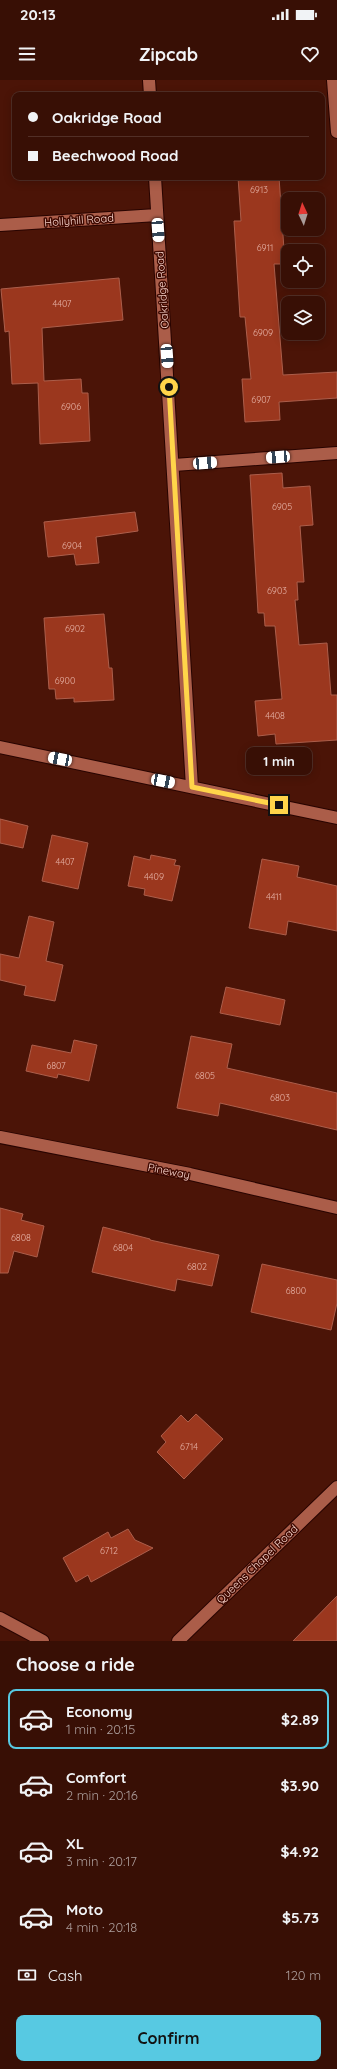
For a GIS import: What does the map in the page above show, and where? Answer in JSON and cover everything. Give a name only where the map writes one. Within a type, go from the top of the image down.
[{"type":"street","points":[[149,80],[150,92]]},
{"type":"street","points":[[333,80],[337,132]]},
{"type":"street","name":"Oakridge Road","points":[[155,180],[174,465],[192,787]]},
{"type":"street","name":"Hollyhill Road","points":[[0,225],[158,215]]},
{"type":"street","points":[[174,465],[337,453]]},
{"type":"street","points":[[0,747],[337,818]]},
{"type":"street","name":"Pineway","points":[[0,1137],[190,1174],[337,1208]]},
{"type":"street","name":"Queens Chapel Road","points":[[178,1641],[337,1487]]},
{"type":"street","points":[[0,1618],[43,1641]]},
{"type":"building","points":[[238,180],[279,180],[281,236],[283,236],[284,244],[281,244],[281,264],[274,264],[283,375],[337,372],[337,398],[279,402],[280,420],[245,422],[242,379],[251,379],[245,317],[240,317],[234,221],[241,221]]},
{"type":"building","points":[[119,278],[123,320],[42,328],[44,381],[81,379],[82,393],[88,393],[90,441],[40,444],[38,383],[12,384],[9,331],[5,332],[1,289]]},
{"type":"building","points":[[282,473],[283,488],[310,486],[313,525],[300,526],[304,582],[297,582],[298,600],[295,600],[299,645],[327,643],[331,695],[337,695],[337,740],[276,744],[275,734],[258,736],[255,701],[282,699],[275,626],[265,626],[264,613],[258,613],[250,475]]},
{"type":"building","points":[[135,512],[138,531],[96,537],[99,563],[76,565],[74,554],[48,557],[44,522]]},
{"type":"building","points":[[104,614],[109,668],[112,668],[114,700],[74,702],[74,698],[56,699],[55,689],[49,689],[44,618]]},
{"type":"building","points":[[0,819],[28,826],[23,848],[0,843]]},
{"type":"building","points":[[52,835],[88,843],[78,889],[42,881]]},
{"type":"building","points":[[151,855],[176,860],[174,865],[180,866],[172,901],[144,895],[145,889],[128,886],[134,856],[150,860]]},
{"type":"building","points":[[262,859],[299,866],[297,877],[337,886],[337,931],[288,921],[286,935],[249,928]]},
{"type":"building","points":[[29,916],[54,922],[46,961],[63,965],[55,1001],[24,995],[26,986],[0,980],[0,954],[19,958]]},
{"type":"building","points":[[226,987],[285,1000],[280,1025],[220,1013]]},
{"type":"building","points":[[191,1036],[232,1044],[227,1068],[337,1093],[337,1130],[220,1103],[218,1116],[177,1108]]},
{"type":"building","points":[[74,1040],[97,1045],[89,1081],[58,1074],[57,1078],[26,1071],[32,1045],[71,1053]]},
{"type":"building","points":[[0,1208],[23,1214],[21,1220],[44,1226],[37,1257],[14,1251],[8,1273],[0,1273]]},
{"type":"building","points":[[103,1227],[150,1240],[219,1255],[212,1286],[177,1279],[175,1291],[92,1272]]},
{"type":"building","points":[[262,1264],[337,1280],[337,1303],[331,1330],[251,1312]]},
{"type":"building","points":[[196,1414],[223,1439],[184,1479],[157,1452],[166,1442],[161,1436],[181,1415],[188,1422]]},
{"type":"building","points":[[128,1529],[135,1540],[153,1548],[91,1582],[88,1575],[76,1582],[63,1558],[108,1532],[111,1538]]},
{"type":"building","points":[[337,1596],[337,1641],[293,1641]]},
{"type":"route","points":[[169,387],[192,787],[279,805]]}]
